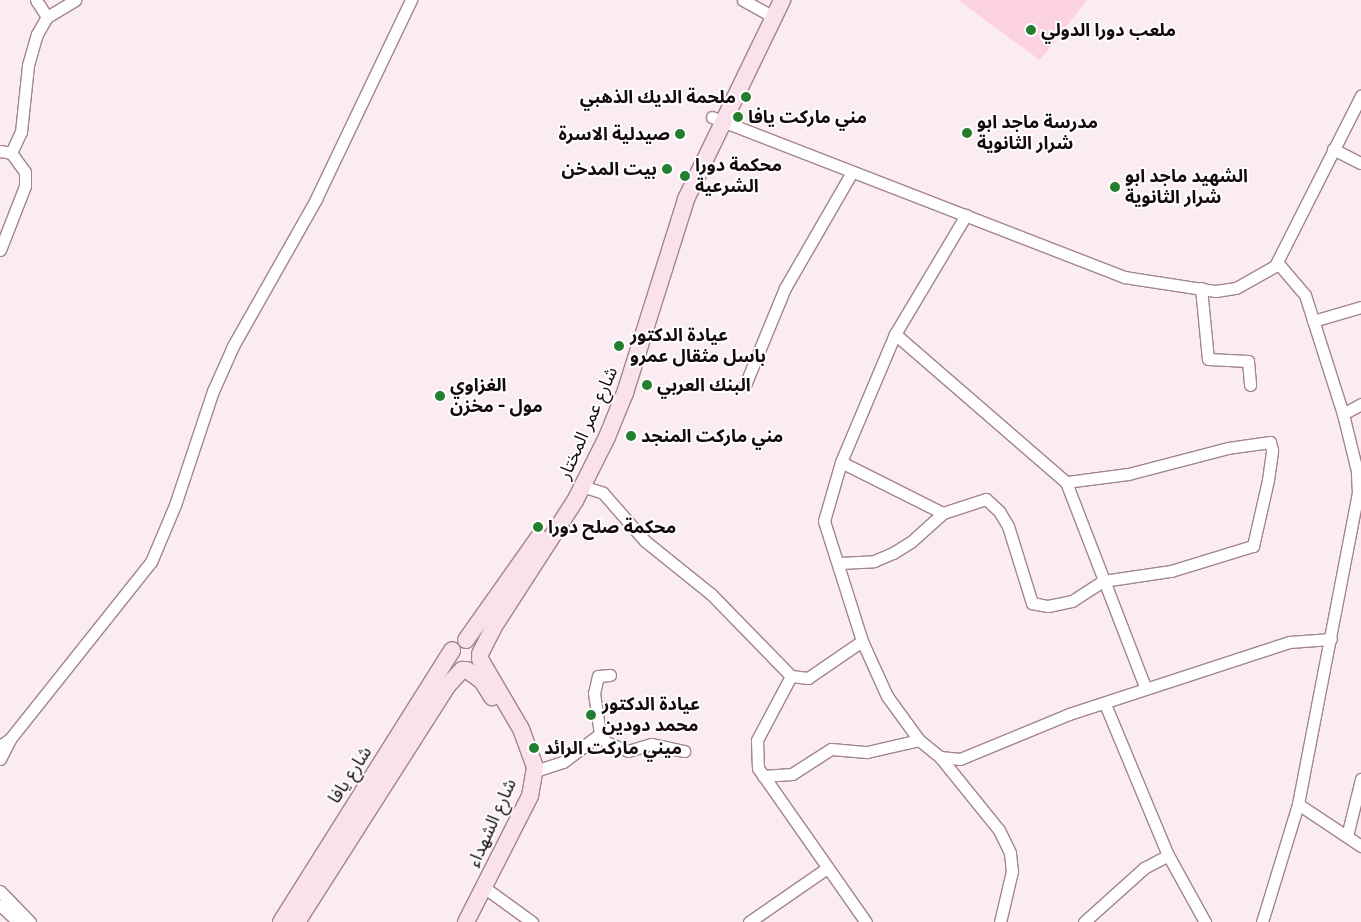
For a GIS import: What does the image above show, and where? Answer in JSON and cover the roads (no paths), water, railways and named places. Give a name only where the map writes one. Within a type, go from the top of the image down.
[{"type":"main road","name":"شارع عمر المختار","points":[[459,645],[528,553],[572,485],[594,444],[619,384],[677,194],[717,119],[770,10],[782,0]]},
{"type":"main road","name":"شارع عمر المختار","points":[[480,656],[493,628],[582,486],[625,393],[683,208],[717,119]]},
{"type":"main road","points":[[459,645],[477,646],[480,656],[475,666],[464,670],[452,660],[459,645]]},
{"type":"main road","name":"شارع يافا","points":[[281,922],[459,645]]},
{"type":"main road","name":"شارع الشهداء","points":[[466,922],[485,888],[530,796],[535,771],[532,752],[522,729],[480,656]]},
{"type":"main road","name":"شارع يافا","points":[[296,922],[448,685],[464,670]]},
{"type":"main road","name":"شارع الشهداء","points":[[457,922],[517,798],[524,765],[518,741],[482,681],[464,670]]},
{"type":"street","points":[[36,0],[47,17]]},
{"type":"street","points":[[0,250],[25,186],[25,172],[6,152],[21,132],[28,65],[37,34],[47,17],[75,0]]},
{"type":"street","points":[[743,0],[770,10]]},
{"type":"street","points":[[0,759],[5,743],[151,562],[175,505],[213,391],[233,346],[316,199],[409,2]]},
{"type":"street","points":[[717,119],[1124,277],[1216,291],[1236,288],[1256,280],[1277,262],[1332,148],[1361,96]]},
{"type":"street","points":[[1332,148],[1361,163]]},
{"type":"street","points":[[745,385],[785,288],[852,172]]},
{"type":"street","points":[[966,216],[895,334],[841,462],[824,520],[840,563],[862,642],[887,696],[919,740],[940,757],[999,830],[1010,854],[1012,871],[1000,922]]},
{"type":"street","points":[[1262,922],[1298,804],[1358,493],[1357,471],[1343,414],[1305,295],[1277,262]]},
{"type":"street","points":[[1201,288],[1208,360],[1248,361],[1250,385]]},
{"type":"street","points":[[1313,321],[1361,307]]},
{"type":"street","points":[[895,334],[1066,482],[1145,687]]},
{"type":"street","points":[[1343,414],[1361,404]]},
{"type":"street","points":[[840,563],[874,561],[893,553],[943,513],[980,499],[991,502],[1008,526],[1029,598],[1034,604],[1054,605],[1072,601],[1103,581],[1171,571],[1252,546],[1268,480],[1270,442],[1228,448],[1128,474],[1066,482]]},
{"type":"street","points":[[841,462],[943,513]]},
{"type":"street","points":[[582,486],[603,493],[645,541],[711,594],[790,676],[808,678],[862,642]]},
{"type":"street","points":[[940,757],[960,760],[1069,714],[1105,704],[1145,687],[1289,642],[1331,639]]},
{"type":"street","points":[[610,675],[598,676],[594,693],[600,734],[609,744],[628,751],[651,744],[684,751]]},
{"type":"street","points":[[790,676],[758,740],[755,753],[763,776],[866,922]]},
{"type":"street","points":[[1105,704],[1168,855],[1205,922]]},
{"type":"street","points":[[535,771],[563,762],[600,734]]},
{"type":"street","points":[[763,776],[792,774],[830,749],[867,752],[919,740]]},
{"type":"street","points":[[1346,836],[1361,778]]},
{"type":"street","points":[[1298,804],[1361,846]]},
{"type":"street","points":[[1084,922],[1144,868],[1168,855]]},
{"type":"street","points":[[749,922],[828,868]]},
{"type":"street","points":[[485,888],[532,922]]},
{"type":"street","points":[[0,891],[30,922]]},
{"type":"street","points":[[0,905],[18,922]]},
{"type":"place","name":"ملعب دورا الدولي","points":[[1031,30]]},
{"type":"place","name":"ملحمة الديك الذهبي","points":[[746,97]]},
{"type":"place","name":"مني ماركت يافا","points":[[738,117]]},
{"type":"place","name":"مدرسة ماجد ابو شرار الثانوية","points":[[967,133]]},
{"type":"place","name":"صيدلية الاسرة","points":[[680,134]]},
{"type":"place","name":"بيت المدخن","points":[[667,169]]},
{"type":"place","name":"محكمة دورا الشرعية","points":[[685,176]]},
{"type":"place","name":"الشهيد ماجد ابو شرار الثانوية","points":[[1115,187]]},
{"type":"place","name":"عيادة الدكتور باسل مثقال عمرو","points":[[619,346]]},
{"type":"place","name":"البنك العربي","points":[[647,385]]},
{"type":"place","name":"الغزاوي مول - مخزن","points":[[440,396]]},
{"type":"place","name":"مني ماركت المنجد","points":[[631,436]]},
{"type":"place","name":"محكمة صلح دورا","points":[[538,527]]},
{"type":"place","name":"عيادة الدكتور محمد دودين","points":[[591,715]]},
{"type":"place","name":"ميني ماركت الرائد","points":[[534,748]]}]
